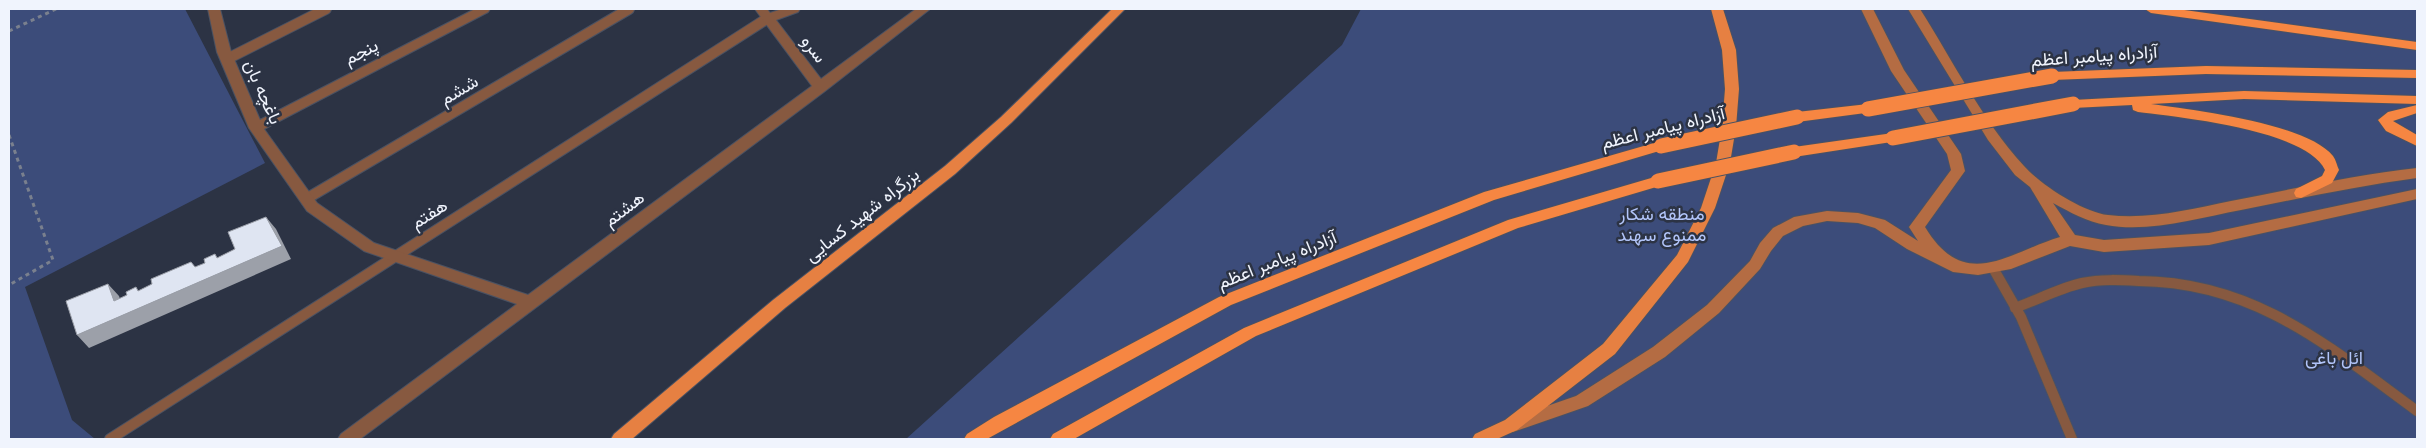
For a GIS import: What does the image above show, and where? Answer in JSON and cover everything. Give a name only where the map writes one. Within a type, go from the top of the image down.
[{"type":"highway","name":"بزرگراه شهید کسایی","points":[[620,439],[779,304],[950,170],[1006,120],[1118,9]]},
{"type":"highway","points":[[1481,439],[1511,425],[1609,349],[1683,258],[1708,208],[1722,163],[1729,128],[1732,89],[1729,50],[1717,9]]},
{"type":"highway","points":[[2150,9],[2417,46]]},
{"type":"highway","name":"آزادراه پیامبر اعظم","points":[[973,439],[1000,422],[1225,301],[1489,196],[1661,146],[1797,117],[1868,109],[2052,76],[2206,70],[2417,74]]},
{"type":"highway","points":[[1059,439],[1250,332],[1513,224],[1658,181],[1794,152],[1893,138],[2073,104],[2244,95],[2417,100]]},
{"type":"highway","points":[[2109,102],[2254,127],[2304,143],[2327,158],[2332,170],[2327,179],[2301,193]]},
{"type":"highway","points":[[2417,109],[2393,115],[2385,120],[2392,128],[2417,141]]},
{"type":"main road","points":[[1867,9],[1898,71],[1954,154],[1958,171],[1917,227],[1926,245],[1942,259],[1958,268]]},
{"type":"main road","points":[[1914,9],[1993,137],[2030,180],[2070,240]]},
{"type":"main road","points":[[2030,180],[2047,193],[2084,212],[2105,220],[2130,222],[2182,216],[2359,181],[2417,173]]},
{"type":"main road","points":[[1511,425],[1582,401],[1659,352],[1713,309],[1755,265],[1765,247],[1778,232],[1799,221],[1827,216],[1858,218],[1880,224],[1926,253],[1958,268],[1979,271],[2007,265],[2052,245],[2070,240],[2104,246],[2209,239],[2417,194]]},
{"type":"street","name":"باغچه بان","points":[[214,9],[227,59],[256,128],[309,203],[369,247],[530,302]]},
{"type":"street","name":"پنجم","points":[[256,128],[484,9]]},
{"type":"street","points":[[764,13],[794,9]]},
{"type":"street","name":"هشتم","points":[[347,439],[924,9]]},
{"type":"street","name":"سرو","points":[[764,13],[820,88]]},
{"type":"lane","points":[[227,59],[326,9]]},
{"type":"lane","name":"ششم","points":[[309,203],[629,9]]},
{"type":"lane","name":"هفتم","points":[[110,439],[764,13]]},
{"type":"lane","points":[[1992,268],[2015,308],[2072,439]]},
{"type":"lane","points":[[2015,308],[2062,289],[2100,280],[2168,282],[2216,290],[2240,298],[2312,335],[2417,411]]},
{"type":"path","points":[[9,31],[56,9]]},
{"type":"path","points":[[9,135],[53,260],[9,285]]},
{"type":"green space","points":[[9,9],[185,9],[265,163],[25,287],[72,420],[95,439],[9,439]]},
{"type":"green space","name":"منطقه شکار ممنوع سهند","points":[[1361,9],[2417,9],[2417,439],[906,439],[1342,45]]},
{"type":"building","points":[[266,217],[282,246],[77,335],[66,301],[108,284],[114,301],[127,295],[126,292],[136,287],[138,291],[152,284],[151,279],[191,262],[195,267],[205,263],[204,259],[215,254],[217,258],[235,249],[228,232]]},
{"type":"park label","name":"ائل باغی","points":[[2334,358]]}]
